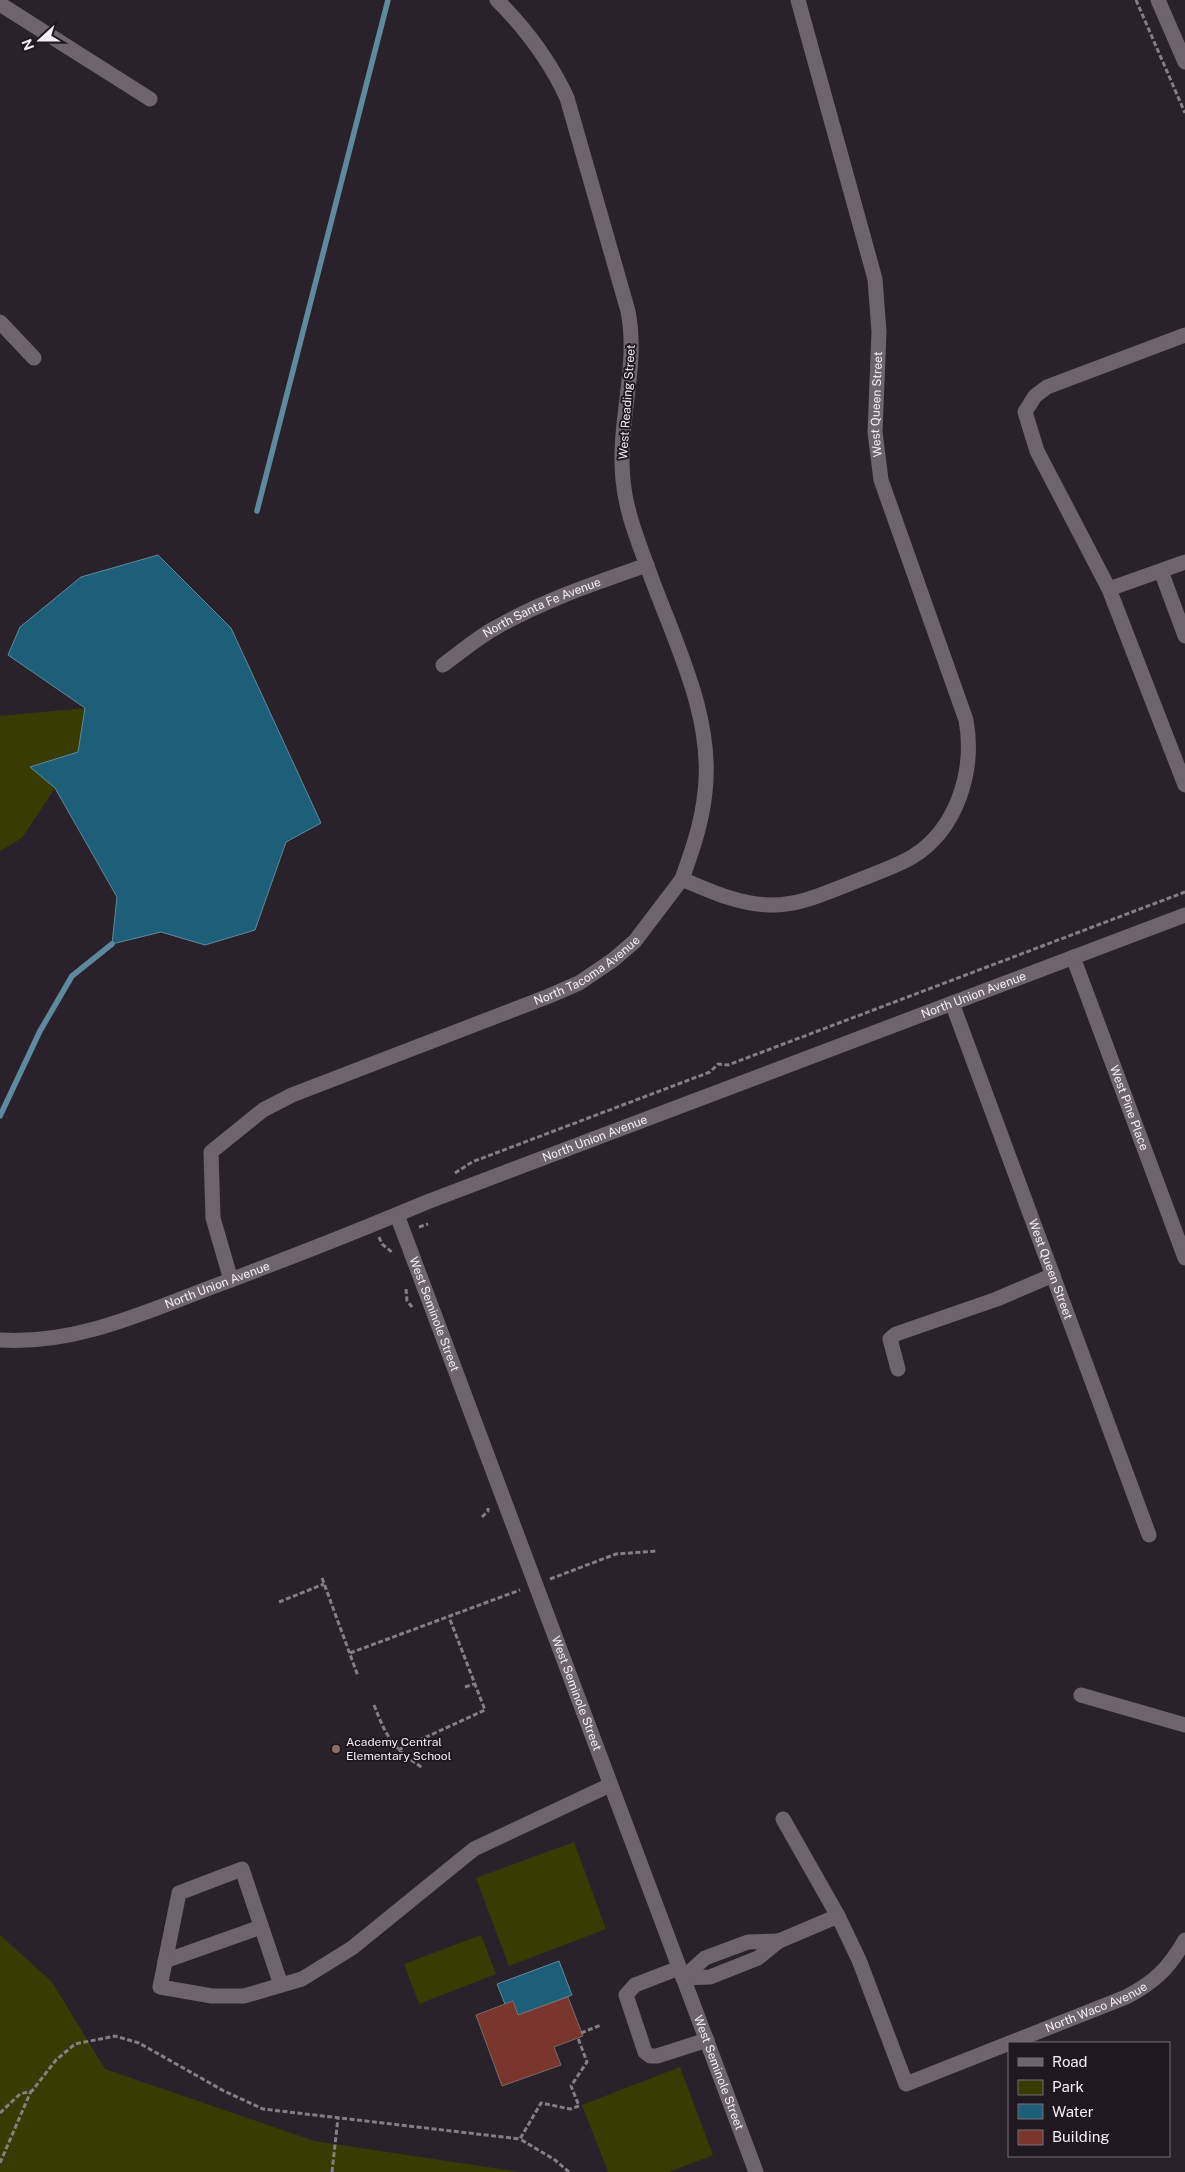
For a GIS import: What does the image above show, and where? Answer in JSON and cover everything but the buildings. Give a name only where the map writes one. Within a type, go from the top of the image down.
[{"type":"street","name":"West Reading Street","points":[[497,0],[532,38],[558,77],[568,98],[628,311],[632,340],[624,423],[623,480],[629,515],[695,698],[705,747],[706,770],[703,810],[698,832],[682,879]]},
{"type":"street","name":"West Queen Street","points":[[682,879],[730,899],[768,905],[799,902],[897,865],[924,848],[942,827],[956,804],[966,775],[970,747],[968,726],[960,699],[881,480],[875,432],[879,332],[875,279],[798,0]]},
{"type":"street","points":[[1158,0],[1185,62]]},
{"type":"street","points":[[0,4],[150,100]]},
{"type":"street","points":[[0,322],[34,358]]},
{"type":"street","points":[[1185,335],[1047,387],[1035,396],[1025,412],[1037,451],[1109,590],[1185,786]]},
{"type":"street","points":[[1109,590],[1185,562]]},
{"type":"street","name":"North Santa Fe Avenue","points":[[443,665],[495,628],[511,619],[559,597],[647,564]]},
{"type":"street","points":[[1161,571],[1185,636]]},
{"type":"street","name":"North Tacoma Avenue","points":[[231,1280],[213,1218],[212,1152],[263,1110],[292,1095],[579,983],[613,960],[635,941],[682,879]]},
{"type":"street","name":"North Union Avenue","points":[[0,1340],[44,1339],[96,1329],[231,1280],[1185,915]]},
{"type":"street","name":"West Pine Place","points":[[1073,957],[1185,1258]]},
{"type":"street","name":"West Queen Street","points":[[952,1003],[1150,1535]]},
{"type":"street","name":"West Seminole Street","points":[[397,1215],[756,2172]]},
{"type":"street","points":[[898,1368],[890,1339],[896,1334],[997,1299],[1053,1275]]},
{"type":"street","points":[[1081,1695],[1185,1724]]},
{"type":"street","points":[[281,1985],[242,1869],[180,1893],[160,1987],[212,1996],[244,1996],[302,1979],[352,1948],[474,1850],[610,1785]]},
{"type":"street","points":[[706,2040],[657,2056],[650,2056],[646,2052],[626,1995],[635,1985],[681,1973],[705,1958],[748,1942],[779,1941],[838,1916],[783,1819]]},
{"type":"street","name":"North Waco Avenue","points":[[838,1916],[859,1960],[906,2084],[1008,2044]]},
{"type":"street","points":[[165,1961],[261,1927]]},
{"type":"street","name":"North Waco Avenue","points":[[1012,2042],[1126,1997],[1154,1981],[1176,1956],[1185,1940]]},
{"type":"path","points":[[1136,0],[1185,113]]},
{"type":"path","points":[[449,1176],[472,1162],[710,1072],[718,1064],[728,1065],[1185,892]]},
{"type":"path","points":[[374,1224],[382,1244],[393,1253],[396,1261]]},
{"type":"path","points":[[406,1285],[407,1301],[415,1311]]},
{"type":"path","points":[[482,1517],[488,1512],[488,1506]]},
{"type":"path","points":[[350,1653],[616,1554],[657,1551]]},
{"type":"path","points":[[322,1578],[358,1676]]},
{"type":"path","points":[[279,1602],[324,1584]]},
{"type":"path","points":[[398,1750],[485,1710],[449,1617]]},
{"type":"path","points":[[465,1687],[474,1684]]},
{"type":"path","points":[[374,1705],[387,1737],[398,1750],[422,1768]]},
{"type":"path","points":[[581,2033],[601,2025]]},
{"type":"path","points":[[0,2164],[32,2091],[51,2066],[76,2044],[116,2036],[139,2044],[224,2091],[263,2109],[520,2138],[555,2160],[569,2172]]},
{"type":"path","points":[[520,2138],[541,2103],[570,2109],[579,2106],[571,2086],[587,2062],[578,2038]]},
{"type":"path","points":[[0,2112],[20,2094],[32,2091]]},
{"type":"path","points":[[332,2172],[338,2118]]},
{"type":"green space","points":[[85,708],[78,752],[30,767],[55,788],[22,838],[0,851],[0,716]]},
{"type":"green space","points":[[574,1842],[606,1929],[509,1966],[476,1878]]},
{"type":"green space","points":[[0,1935],[52,1982],[105,2069],[314,2141],[520,2172],[0,2172]]},
{"type":"green space","points":[[481,1935],[496,1974],[419,2004],[404,1964]]},
{"type":"green space","points":[[680,2067],[713,2155],[669,2172],[608,2172],[582,2105]]},
{"type":"water","points":[[158,555],[231,628],[321,823],[286,842],[255,930],[205,945],[161,932],[112,944],[117,897],[55,788],[30,767],[78,752],[85,708],[8,655],[20,627],[81,577]]},
{"type":"water","points":[[559,1961],[572,1995],[518,2015],[513,2002],[505,2004],[497,1984]]},
{"type":"waterway","points":[[257,511],[388,0]]},
{"type":"waterway","points":[[0,1116],[40,1031],[72,976],[112,944]]},
{"type":"place","name":"Academy Central Elementary School","points":[[336,1749]]}]
